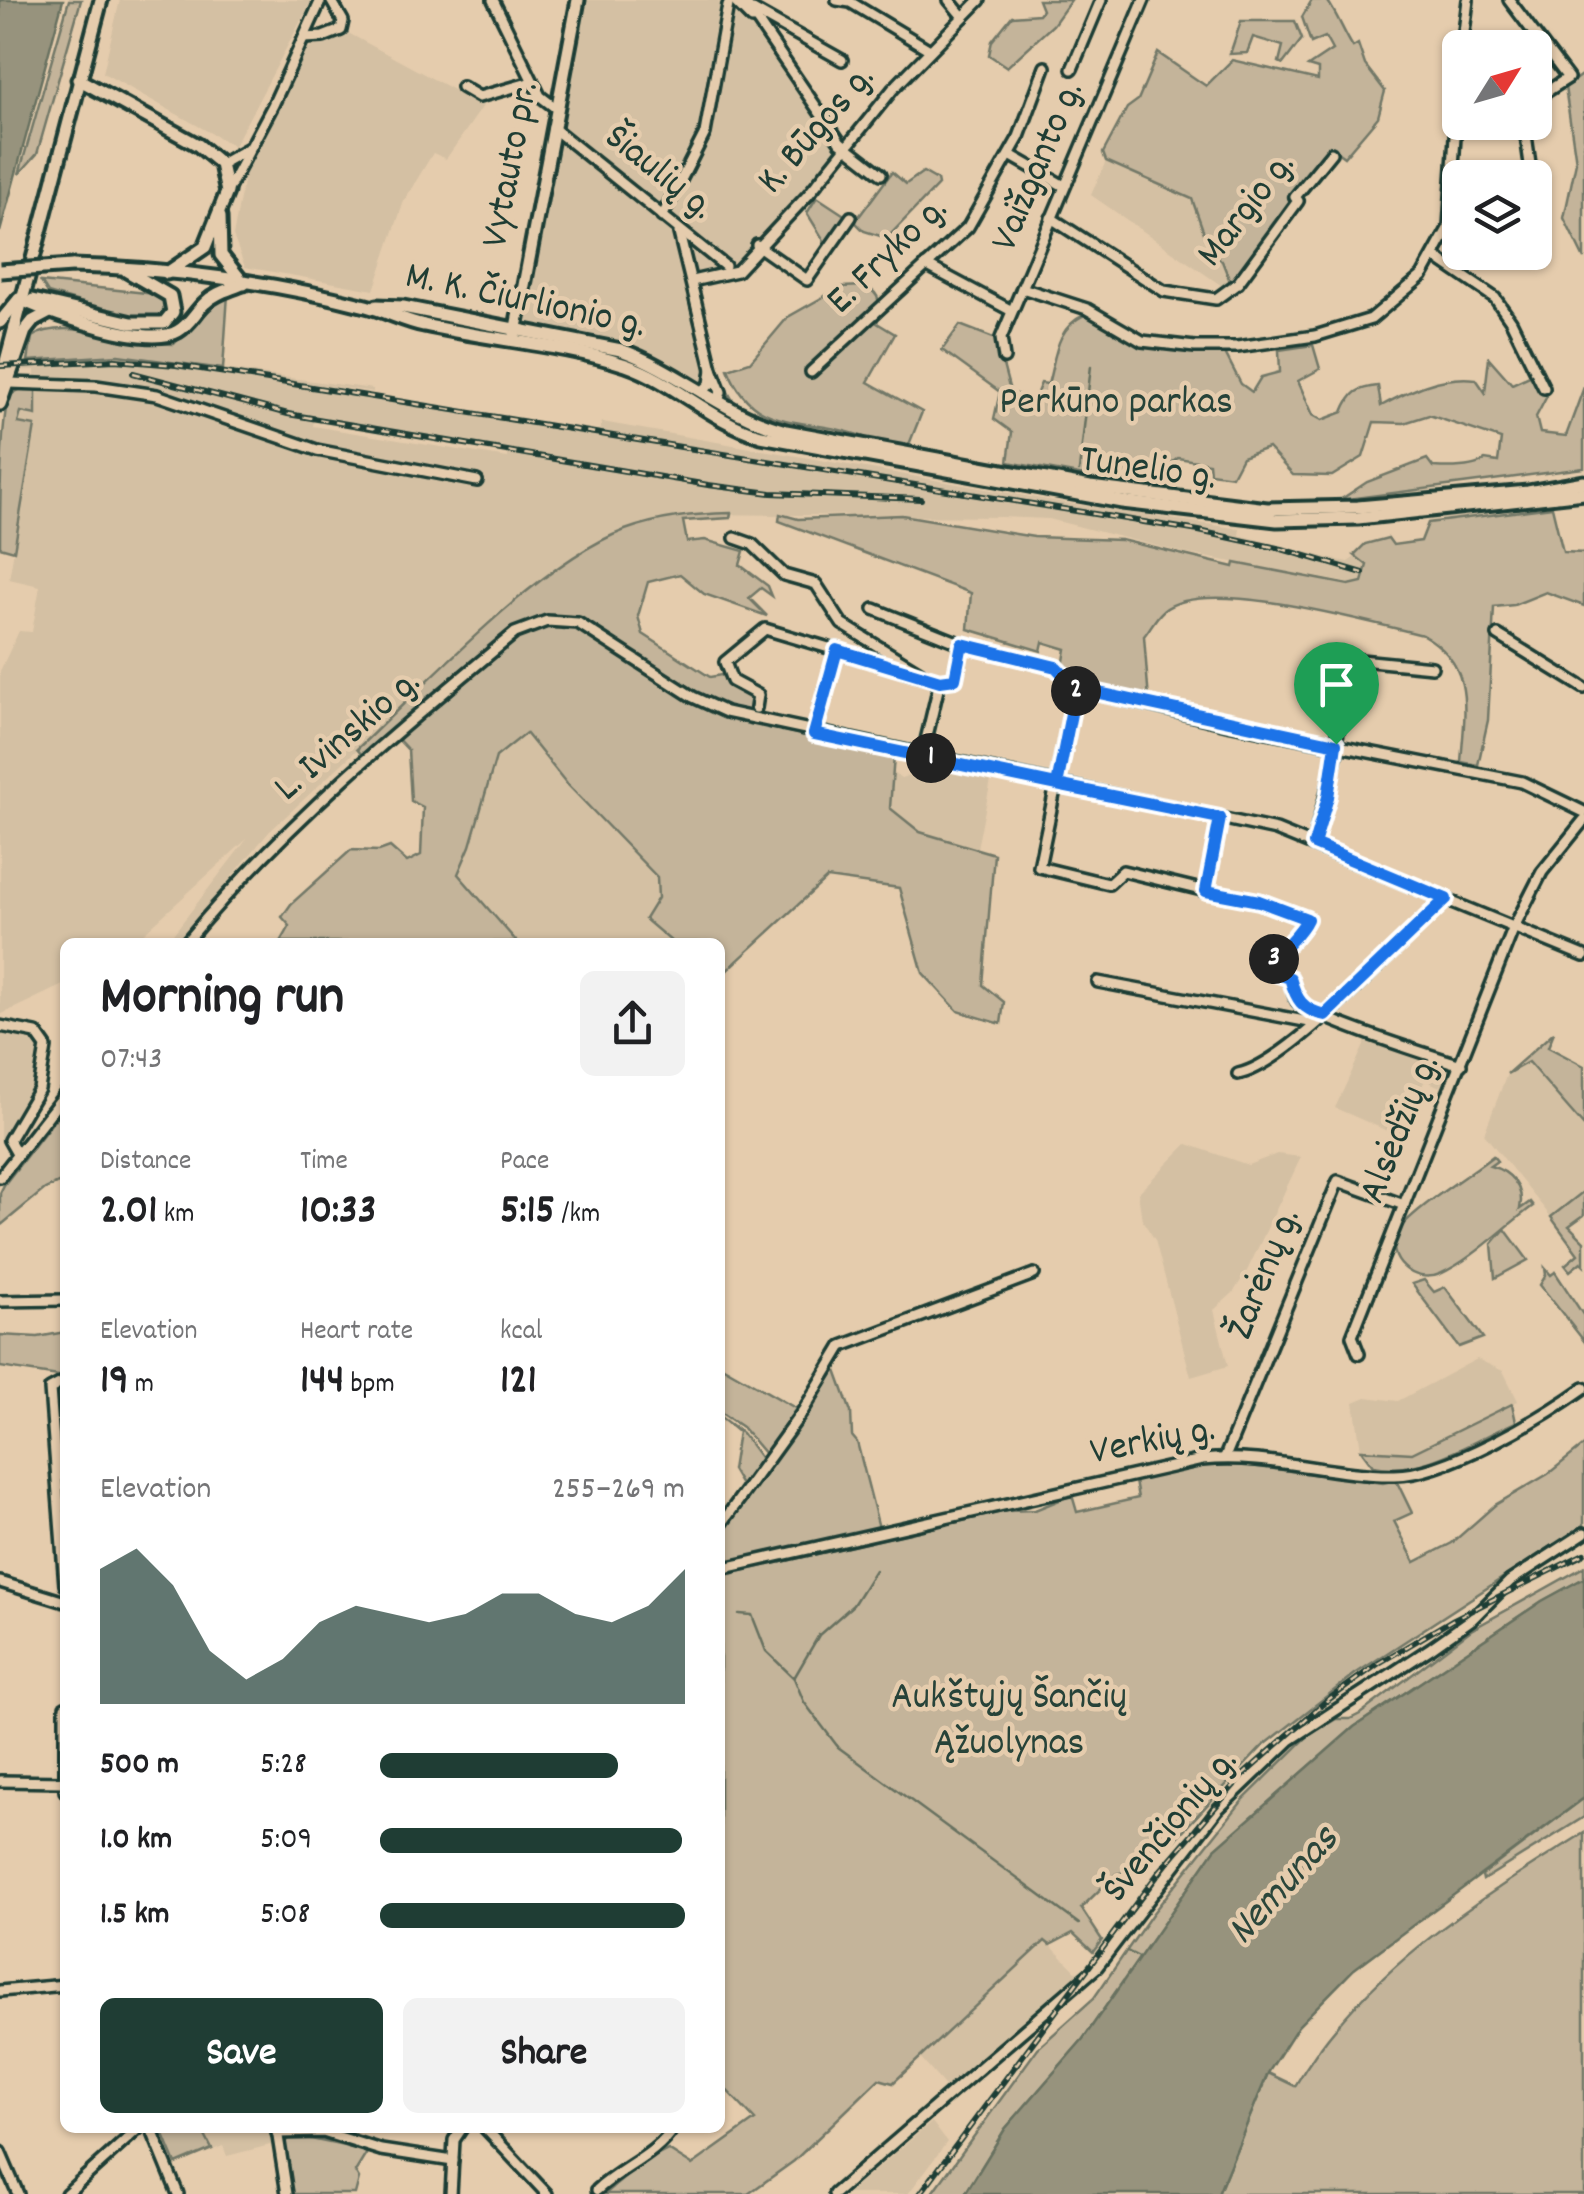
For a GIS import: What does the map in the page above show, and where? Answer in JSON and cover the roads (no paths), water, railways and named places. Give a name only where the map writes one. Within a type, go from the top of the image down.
[{"type":"main road","points":[[0,404],[19,299],[100,0]]},
{"type":"main road","name":"Vytauto pr.","points":[[513,342],[578,0]]},
{"type":"main road","points":[[78,79],[198,146],[220,164],[228,192],[220,216],[201,253],[167,273]]},
{"type":"main road","points":[[19,299],[50,312],[136,334],[166,336],[189,323],[213,296],[244,284],[221,255],[220,216]]},
{"type":"main road","name":"M. K. Čiurlionio g.","points":[[0,271],[72,266],[123,268],[368,306],[419,324],[601,358],[642,371],[711,414]]},
{"type":"main road","points":[[19,299],[59,304],[132,323],[164,323],[172,312],[170,296],[123,268]]},
{"type":"main road","points":[[0,322],[19,299]]},
{"type":"main road","name":"M. K. Čiurlionio g.","points":[[368,306],[397,306],[516,328],[643,358],[718,401]]},
{"type":"main road","points":[[5,383],[25,330],[50,312]]},
{"type":"main road","points":[[540,347],[542,333]]},
{"type":"main road","points":[[711,414],[718,401]]},
{"type":"main road","name":"Tunelio g.","points":[[718,401],[749,420],[786,431],[1090,487],[1239,507],[1338,509],[1528,492],[1584,482]]},
{"type":"main road","name":"Tunelio g.","points":[[711,414],[746,432],[784,441],[1095,497],[1238,517],[1358,518],[1584,494]]},
{"type":"street","points":[[228,192],[321,0]]},
{"type":"street","points":[[304,38],[323,37],[341,30],[343,21],[332,0]]},
{"type":"street","name":"Šiaulių g.","points":[[494,0],[540,96],[557,108]]},
{"type":"street","points":[[837,0],[850,2],[930,50]]},
{"type":"street","points":[[949,0],[963,17]]},
{"type":"street","name":"K. Būgos g.","points":[[692,281],[734,273],[808,194],[930,50],[980,0]]},
{"type":"street","points":[[1072,69],[1101,0]]},
{"type":"street","name":"Vaižganto g.","points":[[1004,358],[1001,338],[1144,0]]},
{"type":"street","points":[[1464,30],[1468,0]]},
{"type":"street","points":[[1509,0],[1532,30]]},
{"type":"street","points":[[736,3],[758,24],[846,148],[881,174]]},
{"type":"street","points":[[736,3],[842,60]]},
{"type":"street","points":[[662,217],[705,133],[736,3]]},
{"type":"street","points":[[1552,57],[1568,78],[1552,88]]},
{"type":"street","name":"E. Fryko g.","points":[[811,372],[974,220],[1010,155],[1045,67]]},
{"type":"street","points":[[462,88],[479,97],[532,82]]},
{"type":"street","name":"Šiaulių g.","points":[[554,128],[725,266]]},
{"type":"street","points":[[1022,288],[1087,309],[1142,341],[1237,347],[1332,333],[1372,319],[1416,283],[1435,257],[1452,214],[1455,140]]},
{"type":"street","points":[[220,164],[251,147]]},
{"type":"street","name":"Margio g.","points":[[1051,218],[1164,290],[1216,299],[1238,283],[1331,152]]},
{"type":"street","points":[[1010,155],[1064,186]]},
{"type":"street","points":[[758,245],[807,280],[851,217]]},
{"type":"street","points":[[678,230],[721,392],[718,401]]},
{"type":"street","points":[[1435,257],[1495,298],[1544,388]]},
{"type":"street","points":[[926,265],[1012,310]]},
{"type":"street","points":[[702,392],[710,384],[712,369]]},
{"type":"street","points":[[5,383],[96,386],[157,394],[317,450],[477,480]]},
{"type":"street","points":[[735,538],[752,544],[784,575],[816,584],[842,624],[922,675]]},
{"type":"street","points":[[874,609],[962,644],[1056,667],[1076,688],[1522,782],[1584,812]]},
{"type":"street","name":"L. Ivinskio g.","points":[[190,938],[276,840],[515,633],[547,621],[578,623],[705,703],[751,720],[814,734]]},
{"type":"street","points":[[756,708],[758,695],[732,680],[725,662],[765,629],[940,681],[955,679],[962,644]]},
{"type":"street","points":[[1498,636],[1584,688]]},
{"type":"street","points":[[837,650],[814,734],[1276,830],[1584,956]]},
{"type":"street","points":[[1314,844],[1338,744],[1350,659],[1432,667]]},
{"type":"street","points":[[922,757],[940,681]]},
{"type":"street","points":[[1076,688],[1039,867],[1110,884],[1123,871],[1259,901],[1307,919],[1302,931],[1274,960],[1272,972],[1290,978],[1297,1000],[1312,1012],[1402,1048],[1461,1065]]},
{"type":"street","points":[[1206,891],[1220,818]]},
{"type":"street","name":"Alsėdžių g.","points":[[1359,1354],[1352,1336],[1514,927],[1542,872],[1584,820]]},
{"type":"street","points":[[1238,1074],[1262,1065],[1325,1015],[1446,899]]},
{"type":"street","points":[[1098,982],[1315,1023]]},
{"type":"street","points":[[0,1026],[36,1033],[46,1047],[39,1089],[9,1140],[17,1154]]},
{"type":"street","points":[[0,1176],[60,1100]]},
{"type":"street","name":"Žarėnų g.","points":[[1224,1458],[1338,1181],[1404,1205]]},
{"type":"street","points":[[725,1515],[803,1411],[842,1346],[1034,1274]]},
{"type":"street","points":[[0,1301],[60,1300]]},
{"type":"street","points":[[60,1384],[50,1389],[60,1520]]},
{"type":"street","name":"Verkių g.","points":[[725,1568],[1141,1472],[1224,1458],[1259,1458],[1393,1476],[1411,1474],[1536,1420],[1584,1388]]},
{"type":"street","name":"Švenčionių g.","points":[[834,2194],[1096,1967],[1208,1820],[1290,1740],[1431,1648],[1472,1618],[1510,1581],[1584,1533]]},
{"type":"street","points":[[0,1582],[60,1600]]},
{"type":"street","points":[[0,1780],[60,1782]]},
{"type":"street","points":[[0,1991],[60,1985]]},
{"type":"street","points":[[66,2194],[133,2133]]},
{"type":"street","points":[[152,2133],[178,2194]]},
{"type":"street","points":[[277,2133],[287,2194]]},
{"type":"street","points":[[333,2133],[381,2150],[453,2161]]},
{"type":"street","points":[[451,2194],[458,2133]]},
{"type":"street","points":[[490,2133],[547,2194]]},
{"type":"street","points":[[598,2190],[620,2169],[662,2146],[670,2133]]},
{"type":"street","points":[[0,2152],[18,2194]]},
{"type":"water","points":[[0,0],[63,0],[0,232]]},
{"type":"water","name":"Nemunas","points":[[1584,1578],[1584,1798],[1353,1970],[1298,2026],[1268,2073],[1218,2194],[965,2194],[1005,2129],[1083,2039],[1215,1849],[1354,1727],[1542,1601]]},
{"type":"waterway","points":[[1079,471],[1091,366]]},
{"type":"waterway","points":[[794,1678],[819,1635],[853,1605],[875,1570]]},
{"type":"waterway","points":[[739,1614],[752,1615],[766,1651],[794,1678],[804,1702],[838,1747],[1079,1924]]},
{"type":"waterway","points":[[1127,1951],[1139,1957]]},
{"type":"railway","points":[[0,366],[115,360],[176,365],[1199,531],[1282,549],[1363,573]]},
{"type":"railway","points":[[133,373],[288,414],[708,485],[771,493],[921,499]]},
{"type":"railway","points":[[920,2194],[1160,1871],[1242,1776],[1325,1702],[1379,1663],[1452,1620],[1584,1554]]},
{"type":"park label","name":"Perkūno parkas","points":[[1116,404]]},
{"type":"park label","name":"Aukštųjų Šančių Ąžuolynas","points":[[1009,1722]]}]
